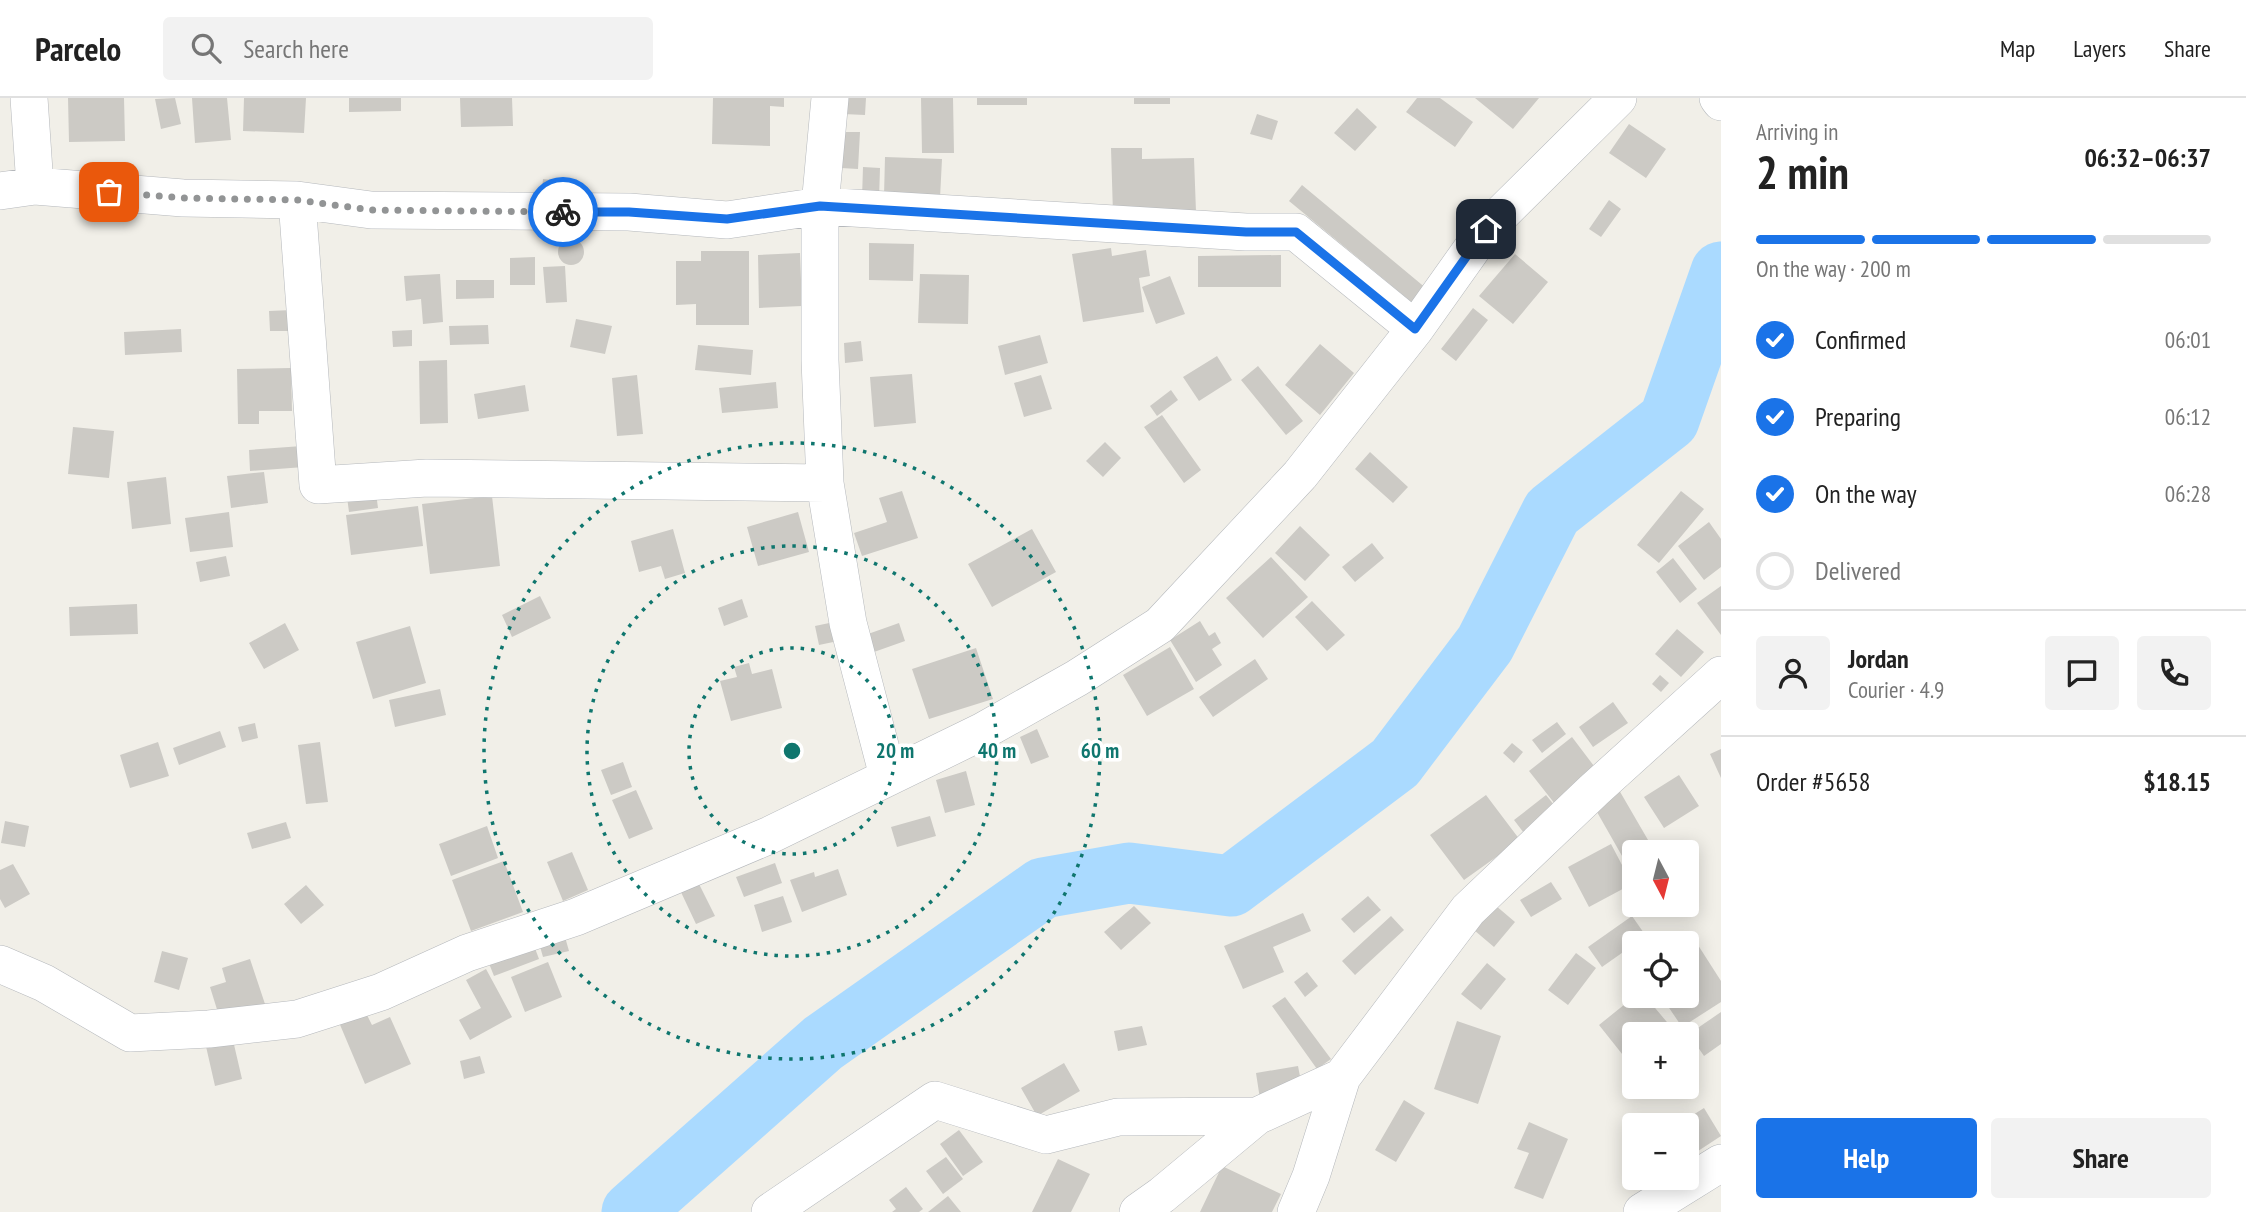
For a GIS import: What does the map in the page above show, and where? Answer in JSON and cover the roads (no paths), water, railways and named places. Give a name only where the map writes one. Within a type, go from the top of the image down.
[{"type":"street","points":[[29,98],[17,188],[183,198],[297,200],[371,210],[629,212],[727,219],[820,206],[1246,232],[1296,232],[1415,329]]},
{"type":"street","points":[[830,98],[820,206],[820,360],[825,483],[848,623],[888,776]]},
{"type":"street","points":[[0,964],[44,983],[130,1033],[209,1029],[297,1019],[382,992],[467,953],[576,918],[770,835],[983,731],[1077,678],[1160,625],[1300,475],[1415,329],[1486,229],[1618,98]]},
{"type":"street","points":[[297,200],[317,485],[427,478],[825,483]]},
{"type":"street","points":[[1296,1212],[1311,1176],[1342,1077],[1468,910],[1594,790],[1721,675]]},
{"type":"street","points":[[1138,1212],[1257,1116],[1342,1077]]},
{"type":"street","points":[[770,1212],[935,1100],[1046,1135],[1118,1117],[1257,1116]]},
{"type":"street","points":[[1642,1212],[1721,1163]]},
{"type":"waterway","points":[[632,1212],[823,1043],[1043,888],[1129,873],[1231,886],[1395,763],[1485,644],[1552,512],[1669,420],[1721,272]]}]
